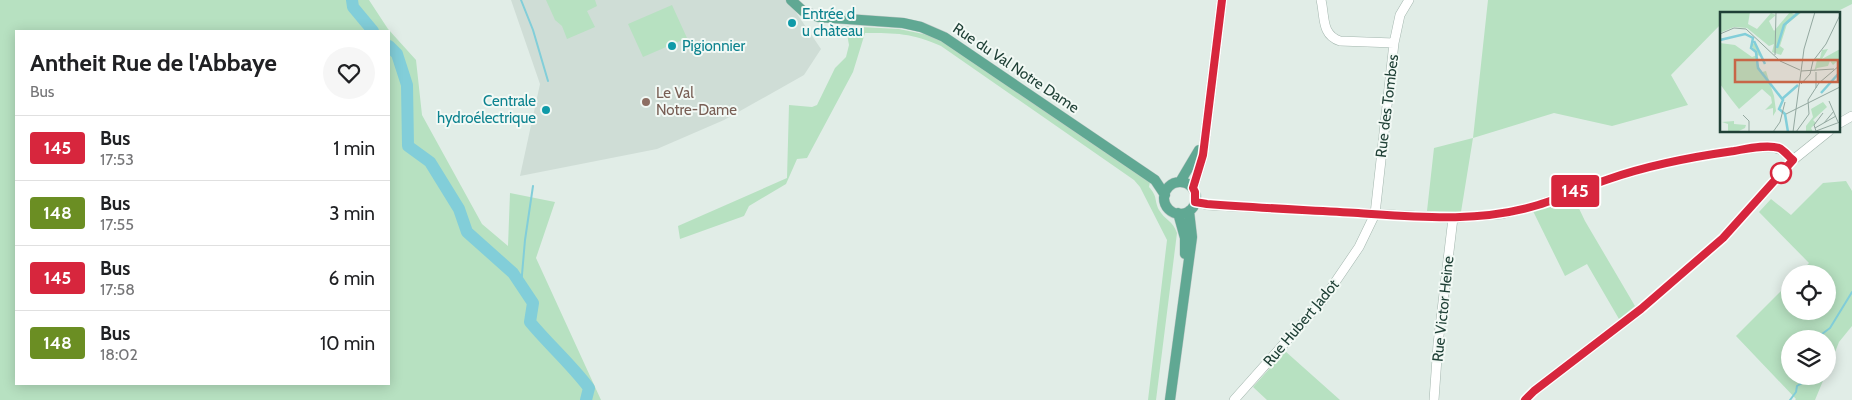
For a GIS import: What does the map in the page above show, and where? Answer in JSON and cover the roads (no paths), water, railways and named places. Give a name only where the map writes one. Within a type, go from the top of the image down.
[{"type":"main road","name":"Rue du Val Notre Dame","points":[[791,0],[803,11],[818,18],[903,23],[921,27],[944,37],[1155,180],[1165,194]]},
{"type":"main road","points":[[1170,400],[1192,237],[1189,211],[1195,202],[1193,188],[1203,155],[1222,0]]},
{"type":"main road","points":[[1189,211],[1178,214],[1172,211],[1164,201],[1165,194],[1176,183],[1198,153],[1204,137]]},
{"type":"main road","name":"Rue du Val Notre Dame","points":[[1155,180],[1176,183]]},
{"type":"main road","points":[[1176,183],[1185,183],[1193,188]]},
{"type":"main road","points":[[1178,214],[1185,238],[1186,277]]},
{"type":"street","points":[[1320,0],[1326,31],[1335,40],[1394,43]]},
{"type":"street","name":"Rue des Tombes","points":[[1375,214],[1394,43],[1400,15],[1408,0]]},
{"type":"street","points":[[1840,123],[1852,116]]},
{"type":"street","points":[[1525,400],[1534,391],[1641,309],[1723,238],[1793,160],[1828,132]]},
{"type":"street","points":[[1195,202],[1453,218],[1502,214],[1539,205],[1618,176],[1656,165],[1700,156],[1754,148],[1775,148],[1782,150],[1793,160]]},
{"type":"street","name":"Rue Hubert Jadot","points":[[1234,400],[1324,300],[1360,248],[1375,214]]},
{"type":"street","name":"Rue Victor Heine","points":[[1434,400],[1438,344],[1453,218]]},
{"type":"waterway","points":[[352,0],[353,7],[372,30]]},
{"type":"waterway","points":[[521,0],[533,30],[548,81]]},
{"type":"waterway","points":[[390,47],[397,54],[407,85],[408,146],[430,162],[459,209],[467,232],[513,273],[533,303],[530,322],[589,388],[586,400]]},
{"type":"waterway","points":[[521,286],[525,240],[533,186]]},
{"type":"waterway","points":[[1827,330],[1852,292]]},
{"type":"waterway","points":[[1790,400],[1799,385]]},
{"type":"place","name":"Entrée d u chàteau","points":[[792,23]]},
{"type":"place","name":"Pigionnier","points":[[672,46]]},
{"type":"place","name":"Le Val Notre-Dame","points":[[646,102]]},
{"type":"place","name":"Centrale hydroélectrique","points":[[546,110]]}]
